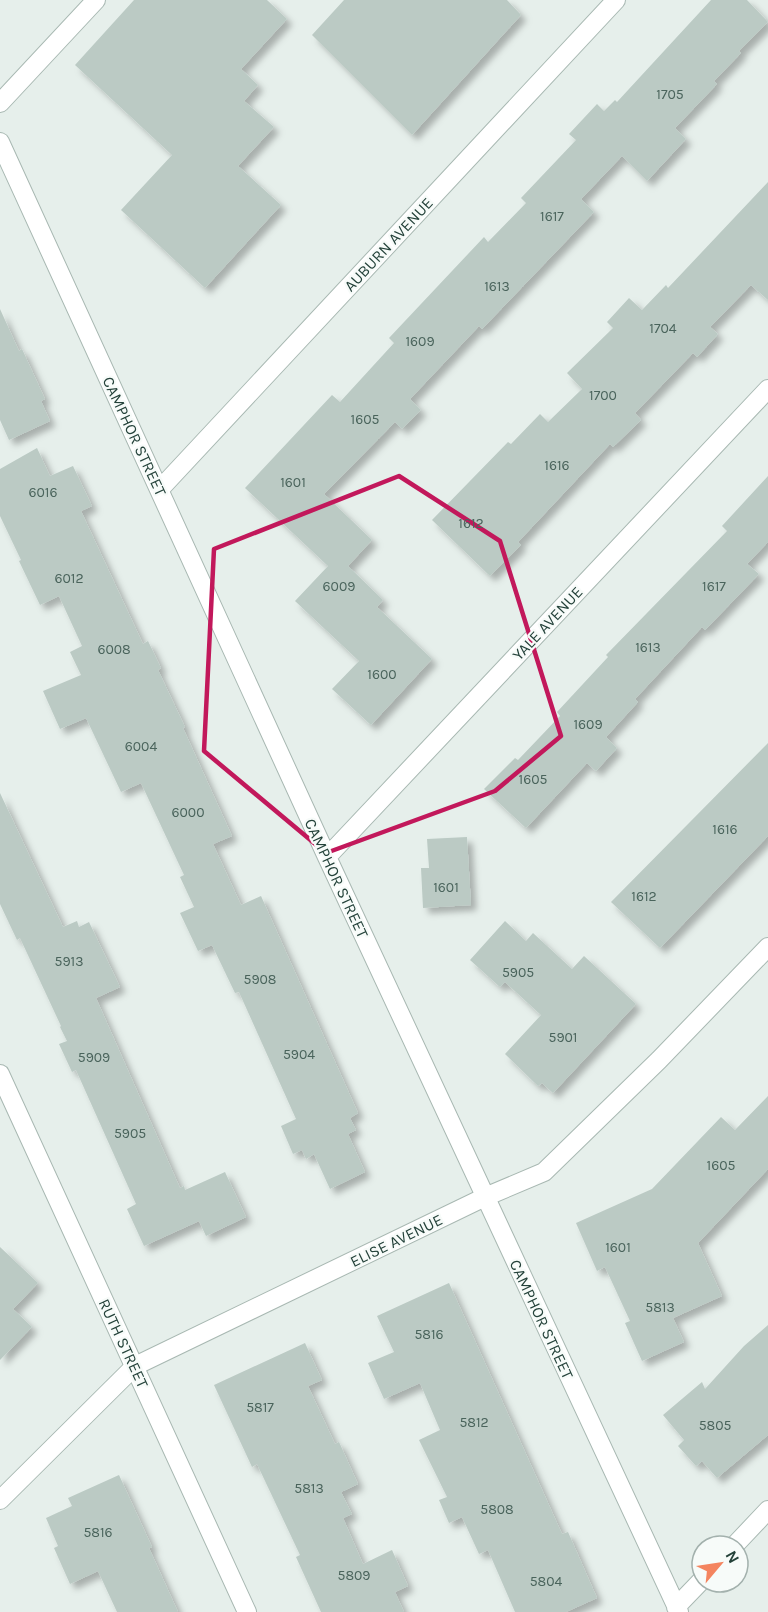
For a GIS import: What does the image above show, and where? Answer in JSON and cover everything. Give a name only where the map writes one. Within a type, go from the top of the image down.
[{"type":"street","points":[[0,103],[96,0]]},
{"type":"street","name":"AUBURN AVENUE","points":[[160,489],[615,0]]},
{"type":"street","name":"CAMPHOR STREET","points":[[0,142],[327,857],[678,1610]]},
{"type":"street","name":"YALE AVENUE","points":[[327,857],[768,388]]},
{"type":"street","name":"ELISE AVENUE","points":[[0,1500],[135,1366],[485,1197],[544,1172],[659,1060],[768,947]]},
{"type":"street","name":"RUTH STREET","points":[[0,1074],[247,1612]]},
{"type":"street","points":[[745,1534],[768,1510]]},
{"type":"street","points":[[678,1610],[691,1594]]},
{"type":"highlighted area","points":[[399,476],[500,541],[561,736],[495,791],[326,853],[204,751],[214,549]]},
{"type":"building","points":[[134,0],[267,0],[287,19],[241,69],[258,85],[244,101],[274,127],[238,166],[281,205],[205,288],[121,210],[172,155],[75,65]]},
{"type":"building","points":[[344,0],[507,0],[521,15],[412,135],[312,35]]},
{"type":"building","points":[[711,0],[747,0],[768,22],[739,51],[741,53],[714,81],[717,84],[675,128],[686,139],[647,181],[622,156],[581,199],[594,212],[482,329],[479,326],[410,399],[421,410],[402,429],[395,422],[324,494],[372,540],[348,566],[383,600],[377,607],[432,659],[371,725],[332,689],[359,661],[295,601],[328,566],[245,488],[332,395],[340,402],[394,343],[389,338],[484,237],[488,242],[526,203],[521,198],[576,140],[569,134],[597,104],[604,111],[615,100],[617,102]]},
{"type":"building","points":[[768,182],[768,300],[751,285],[710,327],[718,334],[697,357],[693,353],[635,413],[641,420],[613,447],[610,444],[518,542],[521,545],[490,576],[432,520],[508,442],[511,444],[540,414],[548,422],[582,389],[567,373],[613,328],[607,322],[629,298],[642,310],[666,285],[668,288]]},
{"type":"building","points":[[0,309],[45,399],[41,401],[50,421],[9,440],[0,420]]},
{"type":"building","points":[[37,448],[50,476],[73,466],[92,506],[81,511],[143,644],[148,641],[161,668],[158,670],[232,836],[213,844],[241,905],[261,896],[358,1113],[350,1118],[356,1130],[348,1134],[365,1172],[330,1189],[314,1154],[306,1159],[302,1150],[293,1154],[281,1126],[296,1119],[239,992],[235,993],[212,945],[198,951],[180,913],[194,907],[180,877],[184,875],[141,783],[121,792],[86,718],[60,729],[43,691],[81,675],[70,652],[82,646],[59,596],[40,605],[0,516],[0,469]]},
{"type":"building","points":[[768,476],[768,542],[747,564],[759,574],[705,630],[702,627],[635,699],[638,702],[606,737],[617,748],[596,771],[587,763],[526,828],[484,789],[515,758],[518,760],[560,716],[557,712],[608,657],[606,655],[727,531],[722,526]]},
{"type":"building","points":[[768,743],[768,836],[660,948],[611,902]]},
{"type":"building","points":[[0,793],[63,927],[77,921],[79,927],[89,922],[120,987],[96,998],[180,1188],[184,1186],[185,1190],[225,1172],[246,1217],[206,1236],[199,1221],[144,1246],[127,1209],[136,1204],[76,1070],[72,1072],[59,1044],[67,1041],[61,1026],[20,938],[17,940],[0,904]]},
{"type":"building","points":[[467,837],[471,905],[423,908],[421,868],[429,868],[427,839]]},
{"type":"building","points":[[505,921],[526,941],[533,933],[572,969],[584,956],[636,1004],[553,1093],[542,1083],[538,1086],[505,1054],[541,1015],[505,982],[500,987],[470,960]]},
{"type":"building","points":[[768,1096],[768,1169],[698,1243],[722,1296],[673,1318],[684,1342],[642,1361],[625,1323],[630,1321],[605,1267],[597,1271],[576,1223],[652,1189],[721,1117],[735,1130]]},
{"type":"building","points":[[0,1247],[38,1283],[13,1309],[32,1327],[0,1360]]},
{"type":"building","points":[[449,1283],[562,1534],[568,1532],[597,1598],[566,1612],[515,1612],[488,1550],[479,1554],[462,1517],[449,1523],[439,1500],[447,1497],[419,1440],[440,1430],[420,1383],[384,1399],[368,1363],[394,1352],[377,1316]]},
{"type":"building","points":[[768,1325],[768,1435],[717,1478],[702,1461],[696,1466],[678,1446],[684,1440],[663,1415],[702,1382],[705,1389],[744,1346]]},
{"type":"building","points":[[305,1343],[322,1380],[308,1386],[335,1444],[339,1442],[358,1484],[341,1492],[352,1514],[343,1518],[363,1564],[392,1550],[408,1586],[395,1592],[404,1612],[321,1612],[296,1557],[300,1555],[257,1464],[252,1467],[214,1385]]},
{"type":"building","points":[[119,1475],[152,1547],[149,1548],[178,1612],[117,1612],[98,1571],[70,1584],[54,1548],[58,1546],[46,1518],[72,1506],[68,1498]]}]
